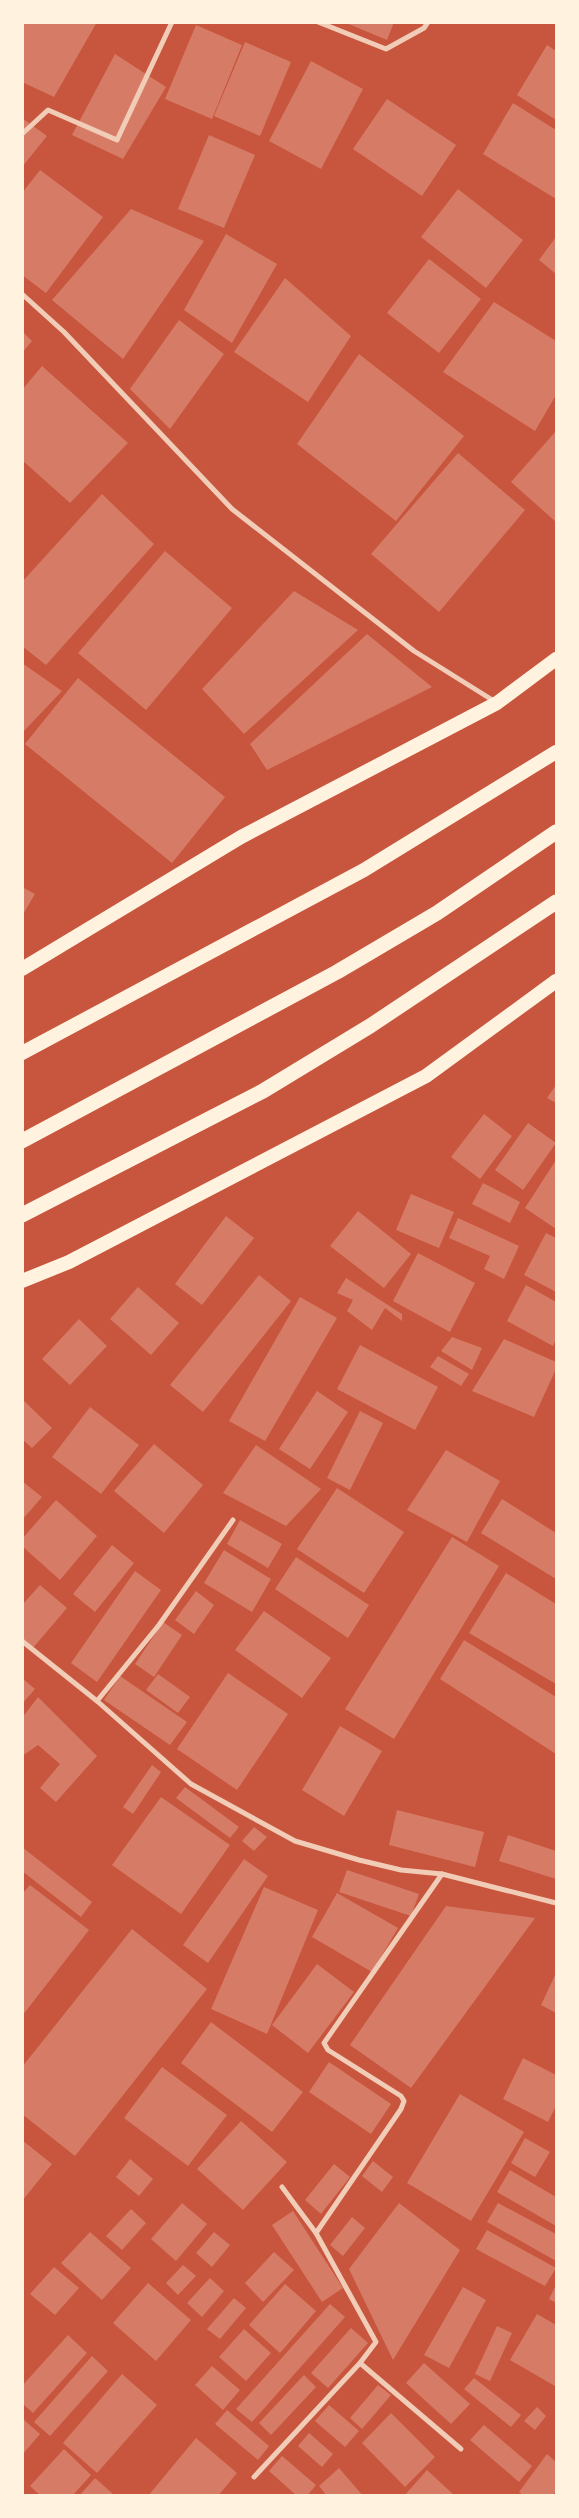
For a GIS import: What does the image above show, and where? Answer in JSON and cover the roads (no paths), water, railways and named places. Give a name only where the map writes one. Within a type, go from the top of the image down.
[{"type":"highway","points":[[22,969],[241,837],[497,703],[556,659]]},
{"type":"highway","points":[[22,1053],[364,870],[556,752]]},
{"type":"highway","points":[[22,1142],[337,972],[437,913],[556,832]]},
{"type":"highway","points":[[22,1215],[263,1091],[370,1026],[556,902]]},
{"type":"highway","points":[[22,1281],[69,1262],[426,1076],[556,981]]},
{"type":"street","points":[[22,134],[48,110],[116,140],[172,22]]},
{"type":"street","points":[[318,22],[386,49],[424,28],[428,22]]},
{"type":"street","points":[[22,294],[64,332],[232,509],[414,651],[497,703]]},
{"type":"street","points":[[97,1701],[159,1625],[232,1520]]},
{"type":"street","points":[[22,1641],[97,1701],[191,1784],[296,1840],[401,1870],[442,1874],[556,1903]]},
{"type":"street","points":[[316,2233],[401,2109],[404,2101],[401,2096],[328,2050],[324,2043],[442,1874]]},
{"type":"street","points":[[254,2477],[360,2363],[376,2342],[316,2233],[282,2187]]},
{"type":"street","points":[[360,2363],[461,2449]]}]
